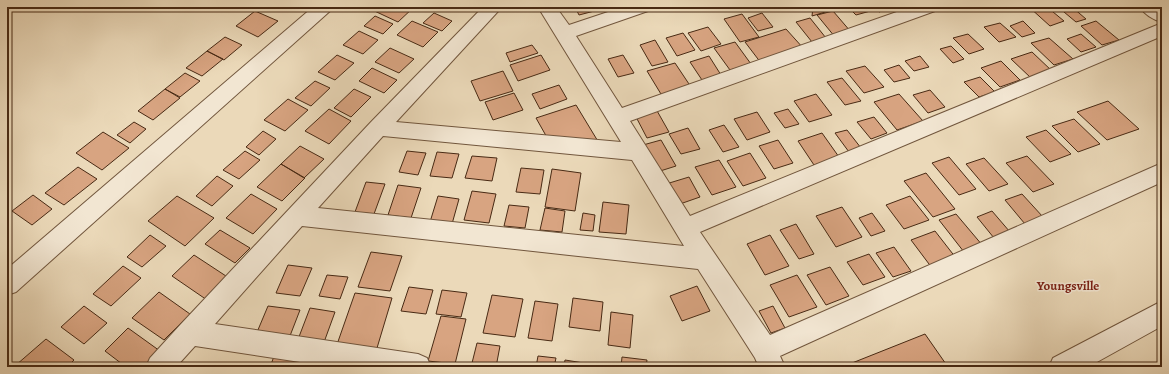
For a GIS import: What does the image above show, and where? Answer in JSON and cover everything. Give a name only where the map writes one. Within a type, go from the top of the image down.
[{"type":"street","points":[[7,284],[324,7]]},
{"type":"street","points":[[159,367],[378,128],[493,7]]},
{"type":"street","points":[[547,7],[685,228],[769,358],[1162,172]]},
{"type":"street","points":[[564,33],[642,7]]},
{"type":"street","points":[[617,118],[929,7]]},
{"type":"street","points":[[1149,7],[1162,16]]},
{"type":"street","points":[[685,228],[1162,29]]},
{"type":"street","points":[[378,128],[638,152]]},
{"type":"street","points":[[298,216],[706,259]]},
{"type":"street","points":[[1062,367],[1162,313]]},
{"type":"street","points":[[190,333],[418,367]]},
{"type":"building","points":[[366,7],[414,7],[398,22]]},
{"type":"building","points":[[575,7],[601,7],[602,9],[579,15]]},
{"type":"building","points":[[813,7],[829,7],[832,10],[812,16]]},
{"type":"building","points":[[848,7],[871,7],[874,10],[856,15]]},
{"type":"building","points":[[874,7],[895,7],[879,12]]},
{"type":"building","points":[[1029,7],[1047,7],[1064,21],[1050,26]]},
{"type":"building","points":[[1058,7],[1072,7],[1086,19],[1076,22]]},
{"type":"building","points":[[255,11],[278,21],[258,37],[236,26]]},
{"type":"building","points":[[833,11],[851,32],[835,37],[817,15]]},
{"type":"building","points":[[434,13],[452,21],[442,31],[423,23]]},
{"type":"building","points":[[762,13],[773,27],[758,31],[748,18]]},
{"type":"building","points":[[742,14],[759,37],[740,42],[724,19]]},
{"type":"building","points":[[375,16],[393,24],[383,34],[364,26]]},
{"type":"building","points":[[810,18],[826,38],[812,42],[796,22]]},
{"type":"building","points":[[412,21],[438,32],[423,47],[397,35]]},
{"type":"building","points":[[1023,21],[1035,33],[1022,37],[1010,26]]},
{"type":"building","points":[[1096,21],[1119,40],[1102,45],[1081,26]]},
{"type":"building","points":[[1000,23],[1016,37],[999,42],[984,27]]},
{"type":"building","points":[[708,27],[721,44],[701,51],[688,33]]},
{"type":"building","points":[[786,29],[804,49],[761,63],[745,42]]},
{"type":"building","points":[[359,31],[378,40],[363,54],[343,45]]},
{"type":"building","points":[[683,33],[695,50],[677,56],[666,38]]},
{"type":"building","points":[[968,34],[984,49],[969,54],[953,38]]},
{"type":"building","points":[[1081,34],[1096,47],[1081,52],[1067,39]]},
{"type":"building","points":[[225,37],[242,45],[224,60],[207,51]]},
{"type":"building","points":[[1049,38],[1073,59],[1054,65],[1031,43]]},
{"type":"building","points":[[655,40],[668,62],[652,66],[640,45]]},
{"type":"building","points":[[735,42],[751,64],[730,70],[714,48]]},
{"type":"building","points":[[532,45],[538,53],[510,62],[506,53]]},
{"type":"building","points":[[951,46],[964,59],[953,63],[940,49]]},
{"type":"building","points":[[390,48],[414,59],[399,73],[375,62]]},
{"type":"building","points":[[207,51],[223,59],[202,76],[186,68]]},
{"type":"building","points":[[1032,52],[1052,71],[1031,78],[1011,59]]},
{"type":"building","points":[[337,55],[354,63],[335,80],[318,72]]},
{"type":"building","points":[[541,55],[550,70],[518,81],[510,65]]},
{"type":"building","points":[[623,55],[634,73],[618,77],[608,59]]},
{"type":"building","points":[[709,56],[721,75],[702,80],[690,62]]},
{"type":"building","points":[[920,56],[929,67],[914,71],[905,61]]},
{"type":"building","points":[[1001,61],[1020,80],[1000,87],[981,68]]},
{"type":"building","points":[[675,63],[693,90],[664,99],[647,71]]},
{"type":"building","points":[[899,65],[910,78],[894,82],[884,70]]},
{"type":"building","points":[[865,66],[884,87],[864,93],[846,71]]},
{"type":"building","points":[[372,68],[397,80],[384,93],[359,81]]},
{"type":"building","points":[[503,71],[513,91],[480,101],[471,81]]},
{"type":"building","points":[[185,73],[200,81],[180,97],[165,89]]},
{"type":"building","points":[[980,77],[995,92],[979,97],[964,82]]},
{"type":"building","points":[[842,78],[861,101],[845,105],[827,82]]},
{"type":"building","points":[[315,81],[330,88],[311,106],[295,98]]},
{"type":"building","points":[[559,85],[567,99],[540,109],[532,94]]},
{"type":"building","points":[[165,89],[180,98],[153,120],[138,111]]},
{"type":"building","points":[[354,89],[371,97],[351,117],[334,108]]},
{"type":"building","points":[[930,90],[945,107],[928,113],[913,95]]},
{"type":"building","points":[[514,93],[523,110],[493,120],[485,102]]},
{"type":"building","points":[[816,94],[832,115],[809,122],[794,101]]},
{"type":"building","points":[[899,94],[923,121],[897,130],[874,102]]},
{"type":"building","points":[[288,99],[308,110],[285,131],[264,120]]},
{"type":"building","points":[[1108,101],[1139,129],[1107,140],[1077,112]]},
{"type":"building","points":[[576,105],[599,143],[549,141],[536,118]]},
{"type":"building","points":[[329,109],[351,121],[329,144],[305,131]]},
{"type":"building","points":[[656,109],[669,132],[647,138],[635,115]]},
{"type":"building","points":[[788,109],[799,124],[785,128],[774,113]]},
{"type":"building","points":[[757,112],[770,132],[747,140],[734,119]]},
{"type":"building","points":[[874,117],[887,133],[871,139],[857,122]]},
{"type":"building","points":[[1074,119],[1100,144],[1078,152],[1052,126]]},
{"type":"building","points":[[134,122],[146,129],[130,143],[117,135]]},
{"type":"building","points":[[724,125],[739,147],[723,152],[709,130]]},
{"type":"building","points":[[688,128],[700,149],[681,154],[669,134]]},
{"type":"building","points":[[847,130],[861,148],[849,152],[835,133]]},
{"type":"building","points":[[1046,130],[1071,154],[1050,162],[1026,137]]},
{"type":"building","points":[[263,131],[276,139],[259,155],[246,147]]},
{"type":"building","points":[[103,132],[129,148],[102,170],[76,153]]},
{"type":"building","points":[[822,133],[839,157],[814,165],[798,141]]},
{"type":"building","points":[[661,140],[676,166],[657,172],[643,145]]},
{"type":"building","points":[[778,140],[793,163],[774,169],[759,146]]},
{"type":"building","points":[[300,146],[324,159],[304,178],[281,164]]},
{"type":"building","points":[[245,151],[260,160],[239,179],[223,170]]},
{"type":"building","points":[[407,151],[426,153],[418,175],[399,172]]},
{"type":"building","points":[[437,152],[459,154],[452,178],[430,176]]},
{"type":"building","points":[[750,153],[766,178],[743,186],[727,161]]},
{"type":"building","points":[[472,156],[497,158],[492,181],[465,178]]},
{"type":"building","points":[[1027,156],[1054,184],[1033,192],[1006,163]]},
{"type":"building","points":[[949,157],[976,189],[959,195],[932,163]]},
{"type":"building","points":[[984,158],[1008,184],[989,191],[966,164]]},
{"type":"building","points":[[719,160],[736,187],[712,195],[695,167]]},
{"type":"building","points":[[281,164],[305,178],[282,201],[257,187]]},
{"type":"building","points":[[78,167],[97,179],[64,205],[45,193]]},
{"type":"building","points":[[521,168],[544,170],[540,194],[516,192]]},
{"type":"building","points":[[552,169],[581,173],[575,211],[545,207]]},
{"type":"building","points":[[926,173],[955,209],[933,217],[904,181]]},
{"type":"building","points":[[217,176],[233,186],[212,206],[196,196]]},
{"type":"building","points":[[689,177],[700,197],[677,205],[666,184]]},
{"type":"building","points":[[366,182],[385,184],[374,214],[355,212]]},
{"type":"building","points":[[398,185],[421,188],[411,218],[388,215]]},
{"type":"building","points":[[472,191],[496,194],[489,223],[464,220]]},
{"type":"building","points":[[251,194],[277,209],[253,234],[226,218]]},
{"type":"building","points":[[1022,194],[1043,217],[1025,224],[1005,200]]},
{"type":"building","points":[[33,195],[52,209],[32,225],[12,211]]},
{"type":"building","points":[[177,196],[214,218],[185,246],[148,221]]},
{"type":"building","points":[[438,196],[459,199],[452,224],[430,222]]},
{"type":"building","points":[[910,196],[929,220],[904,229],[886,205]]},
{"type":"building","points":[[603,202],[629,205],[626,234],[599,232]]},
{"type":"building","points":[[509,205],[529,207],[525,228],[504,226]]},
{"type":"building","points":[[842,207],[862,237],[836,247],[816,216]]},
{"type":"building","points":[[545,208],[565,211],[562,232],[540,230]]},
{"type":"building","points":[[992,211],[1010,232],[994,238],[977,217]]},
{"type":"building","points":[[583,213],[595,215],[593,231],[580,230]]},
{"type":"building","points":[[872,213],[885,231],[871,236],[859,218]]},
{"type":"building","points":[[956,214],[983,246],[964,252],[939,220]]},
{"type":"building","points":[[796,224],[814,254],[799,259],[780,230]]},
{"type":"building","points":[[220,230],[250,248],[235,263],[205,244]]},
{"type":"building","points":[[935,231],[956,258],[932,268],[911,240]]},
{"type":"building","points":[[150,235],[166,246],[142,267],[127,257]]},
{"type":"building","points":[[770,235],[789,266],[765,275],[747,244]]},
{"type":"building","points":[[894,247],[911,271],[893,277],[876,253]]},
{"type":"building","points":[[371,252],[402,256],[390,291],[358,287]]},
{"type":"building","points":[[869,254],[885,277],[863,285],[847,262]]},
{"type":"building","points":[[194,255],[229,278],[207,300],[172,276]]},
{"type":"building","points":[[288,265],[312,268],[300,296],[276,293]]},
{"type":"building","points":[[123,266],[141,278],[111,306],[93,294]]},
{"type":"building","points":[[830,267],[849,296],[826,305],[807,275]]},
{"type":"building","points":[[327,275],[348,277],[340,299],[319,296]]},
{"type":"building","points":[[797,275],[817,307],[789,317],[770,285]]},
{"type":"building","points":[[697,286],[710,311],[682,321],[670,296]]},
{"type":"building","points":[[409,287],[433,290],[426,314],[401,311]]},
{"type":"building","points":[[442,290],[467,293],[461,317],[436,314]]},
{"type":"building","points":[[159,292],[190,314],[164,340],[132,318]]},
{"type":"building","points":[[355,293],[392,298],[374,358],[334,353]]},
{"type":"building","points":[[492,295],[523,299],[515,337],[483,333]]},
{"type":"building","points":[[573,298],[603,302],[600,331],[569,327]]},
{"type":"building","points":[[535,301],[558,304],[552,341],[528,338]]},
{"type":"building","points":[[84,306],[107,323],[84,344],[61,327]]},
{"type":"building","points":[[268,306],[300,310],[288,341],[255,337]]},
{"type":"building","points":[[773,306],[785,328],[771,333],[759,311]]},
{"type":"building","points":[[310,308],[335,312],[323,345],[297,342]]},
{"type":"building","points":[[611,312],[633,315],[630,348],[608,345]]},
{"type":"building","points":[[441,316],[466,319],[455,364],[428,361]]},
{"type":"building","points":[[128,328],[160,351],[145,367],[126,367],[105,351]]},
{"type":"building","points":[[925,334],[948,367],[842,367]]},
{"type":"building","points":[[46,339],[74,360],[67,367],[19,367],[16,365]]},
{"type":"building","points":[[279,343],[311,347],[304,367],[270,367]]},
{"type":"building","points":[[477,343],[500,346],[496,367],[471,367]]},
{"type":"building","points":[[538,356],[556,358],[554,367],[536,367]]},
{"type":"building","points":[[622,357],[647,360],[646,367],[621,367]]},
{"type":"building","points":[[565,360],[590,364],[589,367],[564,367]]},
{"type":"district","name":"Youngsville","points":[[1068,285]]}]
